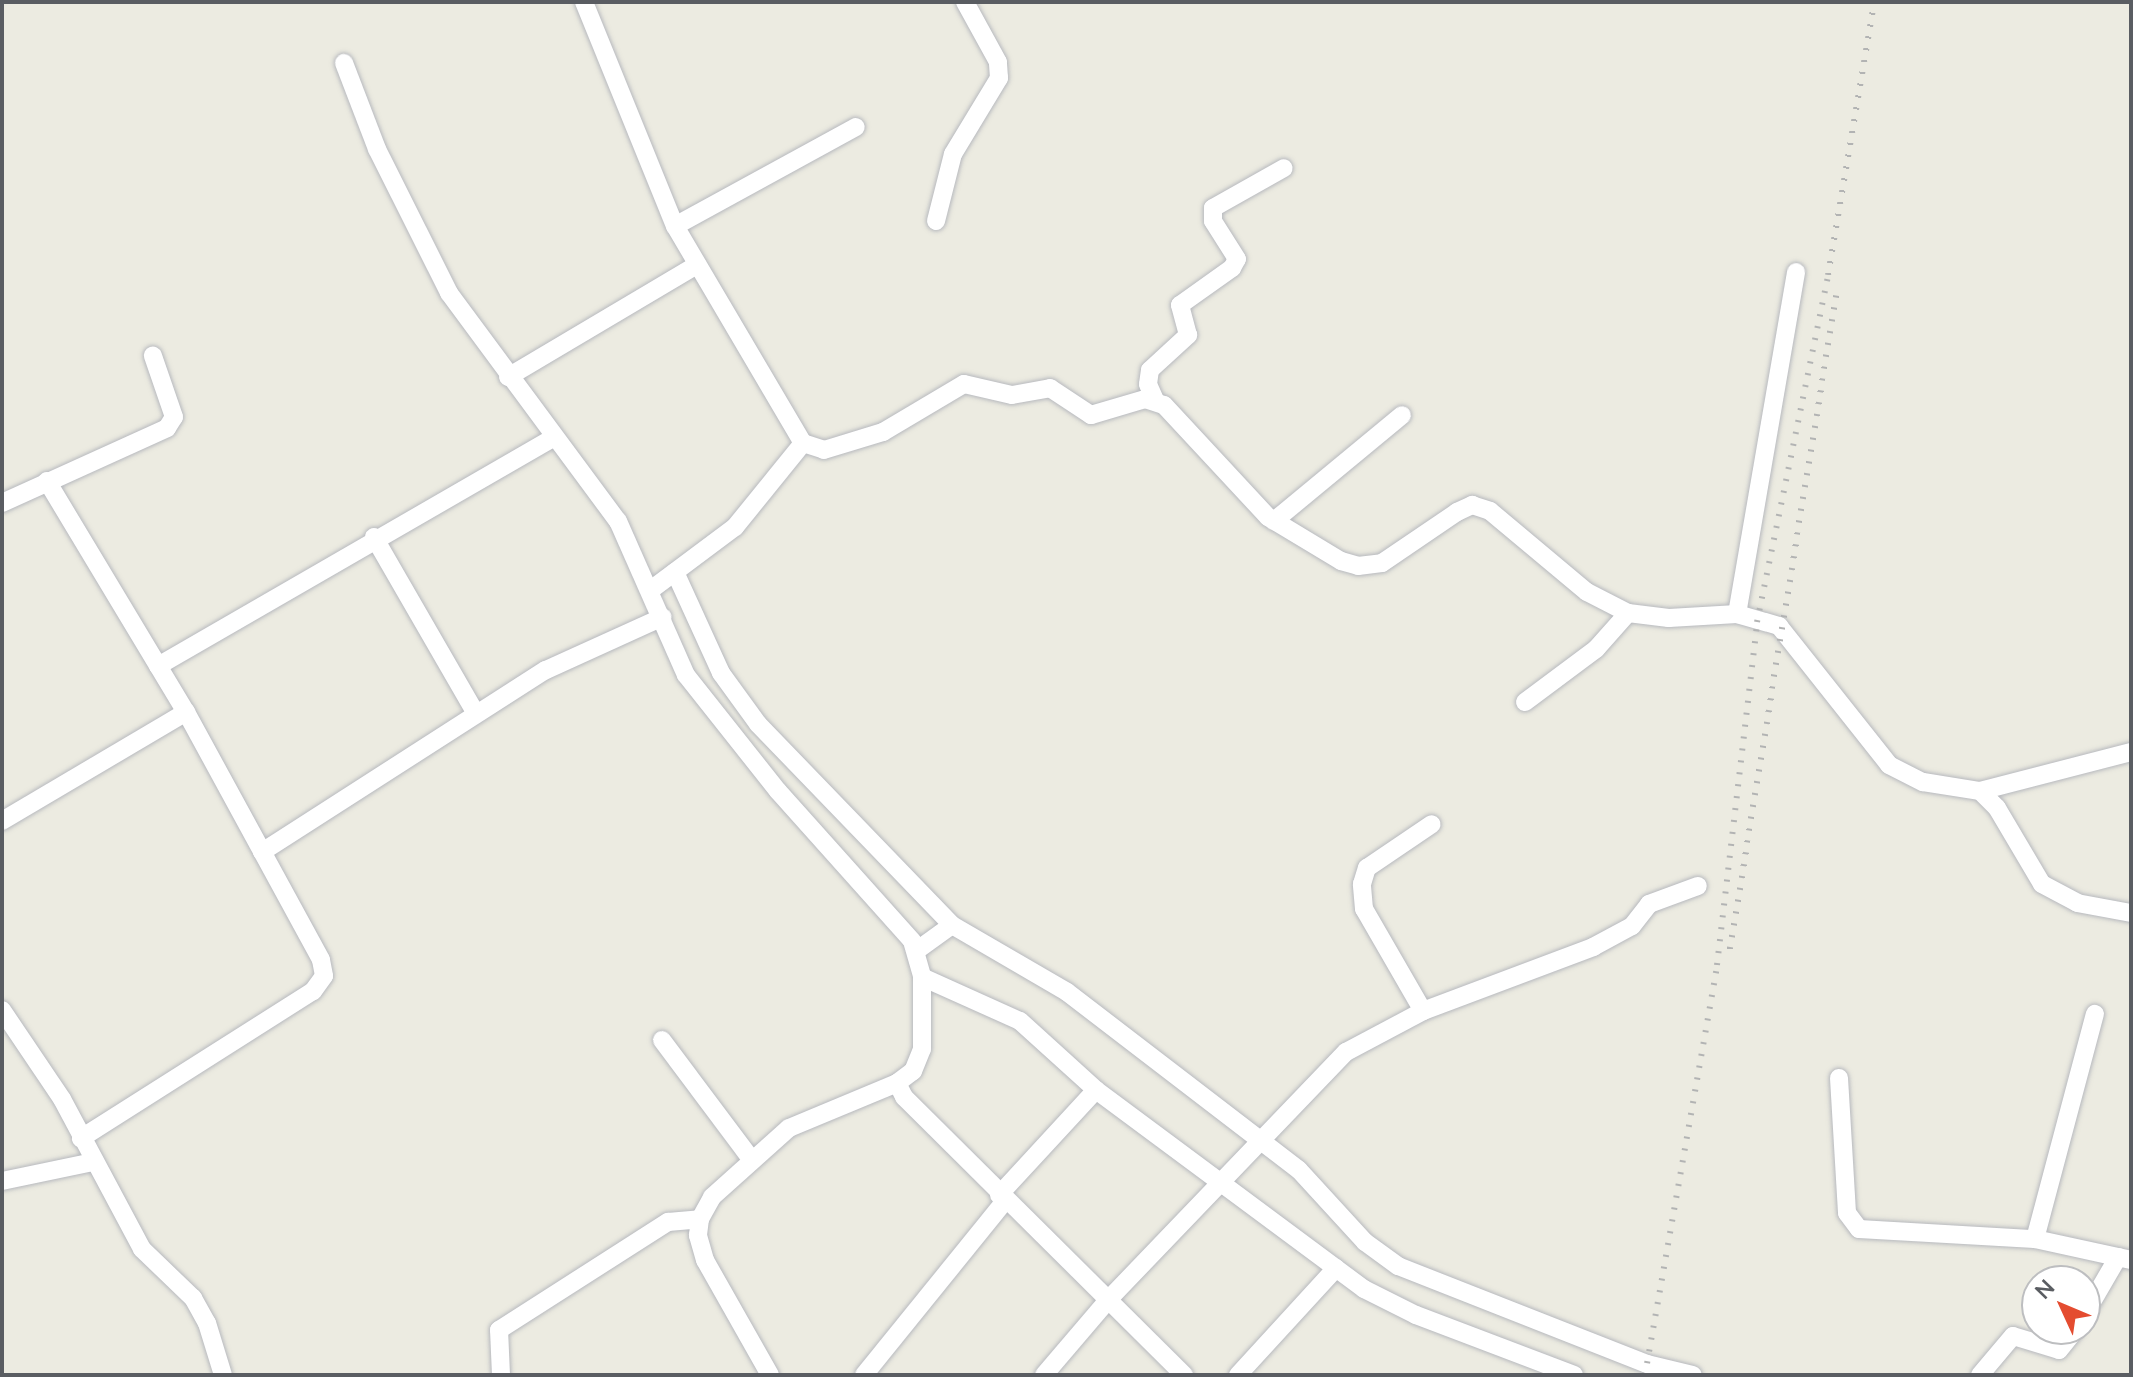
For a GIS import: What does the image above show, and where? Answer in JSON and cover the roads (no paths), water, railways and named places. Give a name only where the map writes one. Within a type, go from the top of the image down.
[{"type":"street","points":[[584,2],[675,226],[803,443],[824,450],[883,432],[964,384],[1012,395],[1050,388],[1091,415],[1155,400]]},
{"type":"street","points":[[936,221],[953,154],[999,78],[998,62],[965,2]]},
{"type":"street","points":[[344,63],[377,149],[449,293],[508,377],[618,521],[652,589],[686,675],[778,791],[898,918],[916,951],[922,977],[920,1061],[897,1083],[789,1128],[712,1197],[700,1219],[698,1235],[705,1260],[770,1375]]},
{"type":"street","points":[[675,226],[856,127]]},
{"type":"street","points":[[1284,168],[1213,208],[1213,221],[1237,259],[1232,268],[1180,305],[1188,335],[1150,370],[1148,384],[1155,400],[1274,521],[1358,566],[1382,563],[1472,505],[1490,511],[1587,592],[1628,613],[1669,618],[1737,614],[1779,626],[1889,765],[1923,782],[1980,791],[2131,752]]},
{"type":"street","points":[[508,377],[697,265]]},
{"type":"street","points":[[1737,614],[1796,272]]},
{"type":"street","points":[[2,503],[167,428],[174,417],[153,356]]},
{"type":"street","points":[[1274,521],[1402,415]]},
{"type":"street","points":[[158,666],[374,537],[554,437]]},
{"type":"street","points":[[652,589],[743,520],[803,443]]},
{"type":"street","points":[[47,481],[186,712],[321,960],[324,976],[313,991],[81,1138]]},
{"type":"street","points":[[374,537],[476,714]]},
{"type":"street","points":[[675,572],[715,662],[758,724],[943,931],[1067,992],[1254,1145],[1334,1204],[1365,1242],[1398,1266],[1647,1364],[1693,1375]]},
{"type":"street","points":[[1525,702],[1596,649],[1628,613]]},
{"type":"street","points":[[262,852],[546,670],[663,617]]},
{"type":"street","points":[[2,821],[186,712]]},
{"type":"street","points":[[1980,791],[1997,808],[2042,884],[2077,903],[2131,913]]},
{"type":"street","points":[[1423,1011],[1364,909],[1362,884],[1367,868],[1432,824]]},
{"type":"street","points":[[1044,1375],[1108,1300],[1346,1052],[1423,1011],[1593,947],[1632,926],[1649,904],[1698,886]]},
{"type":"street","points":[[916,951],[943,931]]},
{"type":"street","points":[[922,977],[1020,1021],[1096,1090],[1229,1172],[1336,1268],[1364,1289],[1416,1315],[1574,1375]]},
{"type":"street","points":[[2,1010],[62,1099],[142,1249],[193,1298],[207,1323],[223,1375]]},
{"type":"street","points":[[2035,1239],[2095,1014]]},
{"type":"street","points":[[662,1040],[751,1159]]},
{"type":"street","points":[[1839,1078],[1847,1213],[1852,1224],[1870,1231],[2035,1239],[2124,1259],[2101,1291]]},
{"type":"street","points":[[897,1083],[912,1109],[1184,1375]]},
{"type":"street","points":[[864,1375],[1002,1198],[1096,1090]]},
{"type":"street","points":[[2,1181],[93,1162]]},
{"type":"street","points":[[501,1375],[499,1330],[668,1222],[700,1219]]},
{"type":"street","points":[[1238,1375],[1336,1268]]},
{"type":"street","points":[[1980,1375],[2013,1336],[2021,1338]]},
{"type":"street","points":[[2043,1345],[2059,1350],[2063,1345]]},
{"type":"railway","points":[[1645,1375],[1717,965],[1757,622],[1828,275],[1874,2]]},
{"type":"railway","points":[[1730,949],[1837,290]]}]
